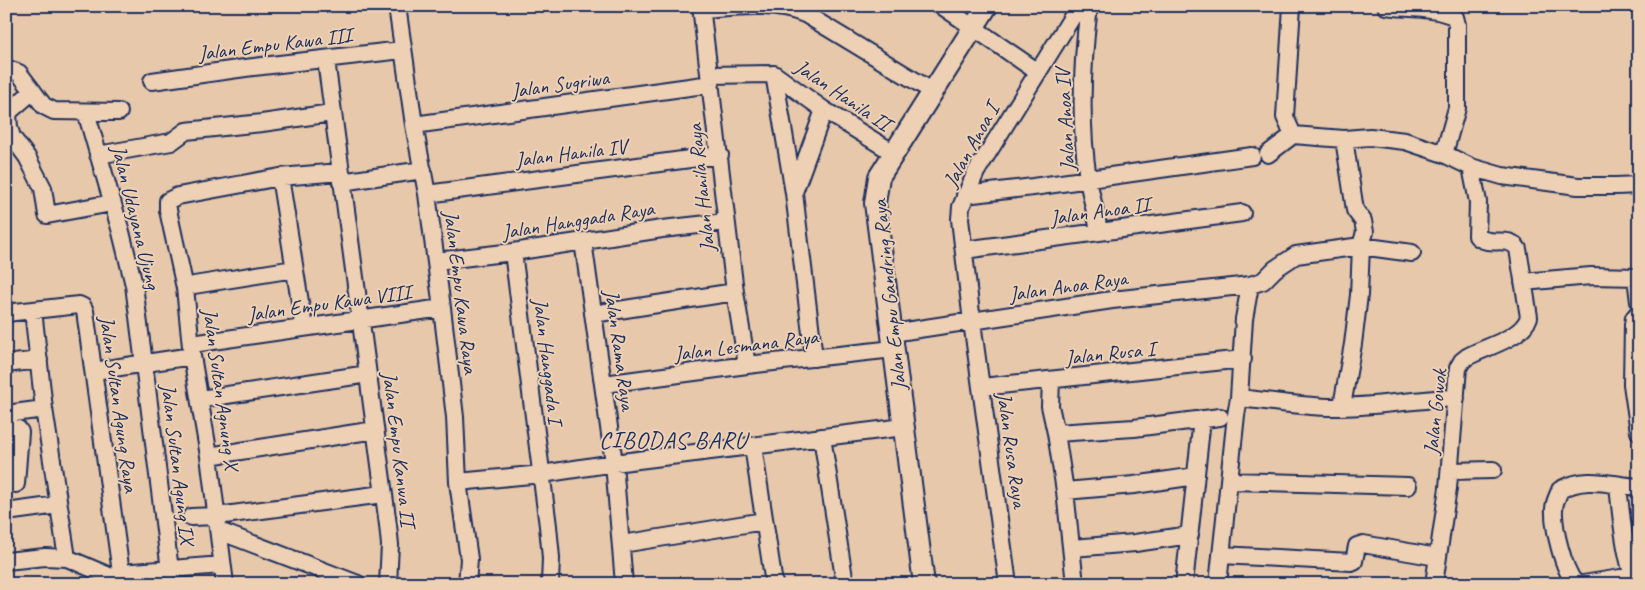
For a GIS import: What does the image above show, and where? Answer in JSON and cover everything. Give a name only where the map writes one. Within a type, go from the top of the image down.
[{"type":"street","name":"Jalan Empu Kawa Raya","points":[[397,6],[402,50],[427,194],[442,308],[455,417],[458,482],[469,559],[467,584]]},
{"type":"street","points":[[942,6],[1038,72]]},
{"type":"street","name":"Jalan Empu Gandring Raya","points":[[924,584],[876,203],[879,177],[987,6]]},
{"type":"street","name":"Jalan Anoa I","points":[[972,322],[960,219],[965,195],[976,172],[1079,6]]},
{"type":"street","name":"Jalan Anoa IV","points":[[1089,6],[1083,54],[1082,107],[1088,179],[1099,231]]},
{"type":"street","points":[[1292,6],[1285,117],[1293,135]]},
{"type":"street","points":[[1386,6],[1439,9],[1454,17],[1457,25],[1458,108],[1444,154]]},
{"type":"street","points":[[701,8],[757,7],[793,9],[805,14],[932,91]]},
{"type":"street","name":"Jalan Hanila Raya","points":[[701,8],[735,292],[747,365]]},
{"type":"street","name":"Jalan Empu Kawa III","points":[[152,81],[244,68],[402,50]]},
{"type":"street","name":"Jalan Empu Kanwa II","points":[[326,60],[390,545],[388,584]]},
{"type":"street","points":[[6,68],[19,73],[44,106],[54,111],[120,112]]},
{"type":"street","points":[[774,74],[794,194],[814,358]]},
{"type":"street","name":"Jalan Hanila II","points":[[710,80],[774,74],[824,110],[894,153]]},
{"type":"street","name":"Jalan Sugriwa","points":[[414,125],[710,80]]},
{"type":"street","points":[[33,91],[11,110],[8,115],[9,127],[12,137],[27,157],[43,188],[47,215],[112,203]]},
{"type":"street","points":[[794,194],[824,110]]},
{"type":"street","name":"Jalan Udayana Ujung","points":[[86,112],[121,232],[134,285],[143,364]]},
{"type":"street","points":[[98,155],[171,142],[186,132],[332,112]]},
{"type":"street","points":[[1268,154],[1293,135],[1344,139],[1370,137],[1405,141],[1444,154],[1471,167],[1502,176],[1578,186],[1639,184]]},
{"type":"street","points":[[1342,406],[1359,295],[1360,246],[1365,232],[1364,225],[1354,210],[1344,139]]},
{"type":"street","name":"Jalan Hanila IV","points":[[427,194],[720,155]]},
{"type":"street","points":[[965,195],[1252,156]]},
{"type":"street","name":"Jalan Gowok","points":[[1434,584],[1450,471],[1458,368],[1462,361],[1475,352],[1517,334],[1527,324],[1529,317],[1516,245],[1512,242],[1484,241],[1477,236],[1478,202],[1471,167]]},
{"type":"street","points":[[304,327],[280,177],[341,177],[423,170]]},
{"type":"street","name":"Jalan Sultan Agnung X","points":[[225,584],[185,288],[168,210],[168,201],[178,196],[280,177]]},
{"type":"street","name":"Jalan Anoa II","points":[[964,250],[1099,231],[1242,214]]},
{"type":"street","name":"Jalan Hanggada Raya","points":[[436,261],[513,252],[662,228],[726,222]]},
{"type":"street","name":"Jalan Rama Raya","points":[[583,241],[614,463],[624,584]]},
{"type":"street","points":[[1218,584],[1243,359],[1244,319],[1250,285],[1262,280],[1293,256],[1360,246],[1412,253]]},
{"type":"street","name":"Jalan Hanggada I","points":[[513,252],[542,474],[551,558],[550,584]]},
{"type":"street","points":[[185,288],[294,270]]},
{"type":"street","points":[[1522,282],[1591,276],[1637,277],[1639,302]]},
{"type":"street","name":"Jalan Anoa Raya","points":[[893,341],[972,322],[1112,300],[1250,285]]},
{"type":"street","points":[[593,314],[735,292]]},
{"type":"street","name":"Jalan Sultan Agung Raya","points":[[6,313],[79,305],[85,311],[122,580]]},
{"type":"street","name":"Jalan Empu Kawa VIII","points":[[94,371],[143,364],[192,350],[304,327],[442,308]]},
{"type":"street","points":[[33,310],[44,409],[66,558]]},
{"type":"street","points":[[1639,312],[1635,316],[1633,324],[1632,384],[1639,432]]},
{"type":"street","name":"Jalan Rusa Raya","points":[[972,322],[1008,584]]},
{"type":"street","name":"Jalan Lesmana Raya","points":[[604,384],[814,358],[893,341]]},
{"type":"street","name":"Jalan Rusa I","points":[[982,387],[1243,359]]},
{"type":"street","points":[[6,364],[39,360]]},
{"type":"street","name":"Jalan Sultan Agung IX","points":[[143,364],[170,570]]},
{"type":"street","points":[[200,399],[368,374]]},
{"type":"street","points":[[1051,380],[1050,406],[1065,491],[1075,584]]},
{"type":"street","points":[[1239,398],[1328,407],[1384,405],[1419,400],[1456,398]]},
{"type":"street","points":[[6,414],[44,409]]},
{"type":"street","points":[[1056,433],[1134,428],[1220,417]]},
{"type":"street","points":[[1184,584],[1202,419]]},
{"type":"street","points":[[6,426],[18,429],[20,432],[16,484]]},
{"type":"street","points":[[458,482],[542,474],[614,463],[904,427]]},
{"type":"street","points":[[209,456],[375,430]]},
{"type":"street","points":[[822,436],[844,584]]},
{"type":"street","points":[[753,446],[774,584]]},
{"type":"street","points":[[1450,471],[1493,470]]},
{"type":"street","points":[[1065,491],[1134,485],[1196,476]]},
{"type":"street","points":[[1229,481],[1408,486]]},
{"type":"street","points":[[1618,485],[1623,527],[1636,578],[1582,584],[1575,583],[1570,577],[1557,535],[1554,509],[1560,490],[1575,482],[1587,481],[1639,487]]},
{"type":"street","points":[[218,523],[383,494]]},
{"type":"street","points":[[6,512],[58,505]]},
{"type":"street","points":[[190,517],[218,523],[358,584]]},
{"type":"street","points":[[622,544],[764,522]]},
{"type":"street","points":[[1072,548],[1135,543],[1190,535]]},
{"type":"street","points":[[1221,555],[1351,562],[1354,561],[1358,546],[1363,544],[1437,557]]},
{"type":"street","points":[[6,561],[45,557],[66,558],[122,580]]},
{"type":"street","name":"Jalan Sultan Agung IX","points":[[122,580],[170,570],[222,565]]},
{"type":"district","name":"CIBODAS BARU","points":[[673,440]]}]
